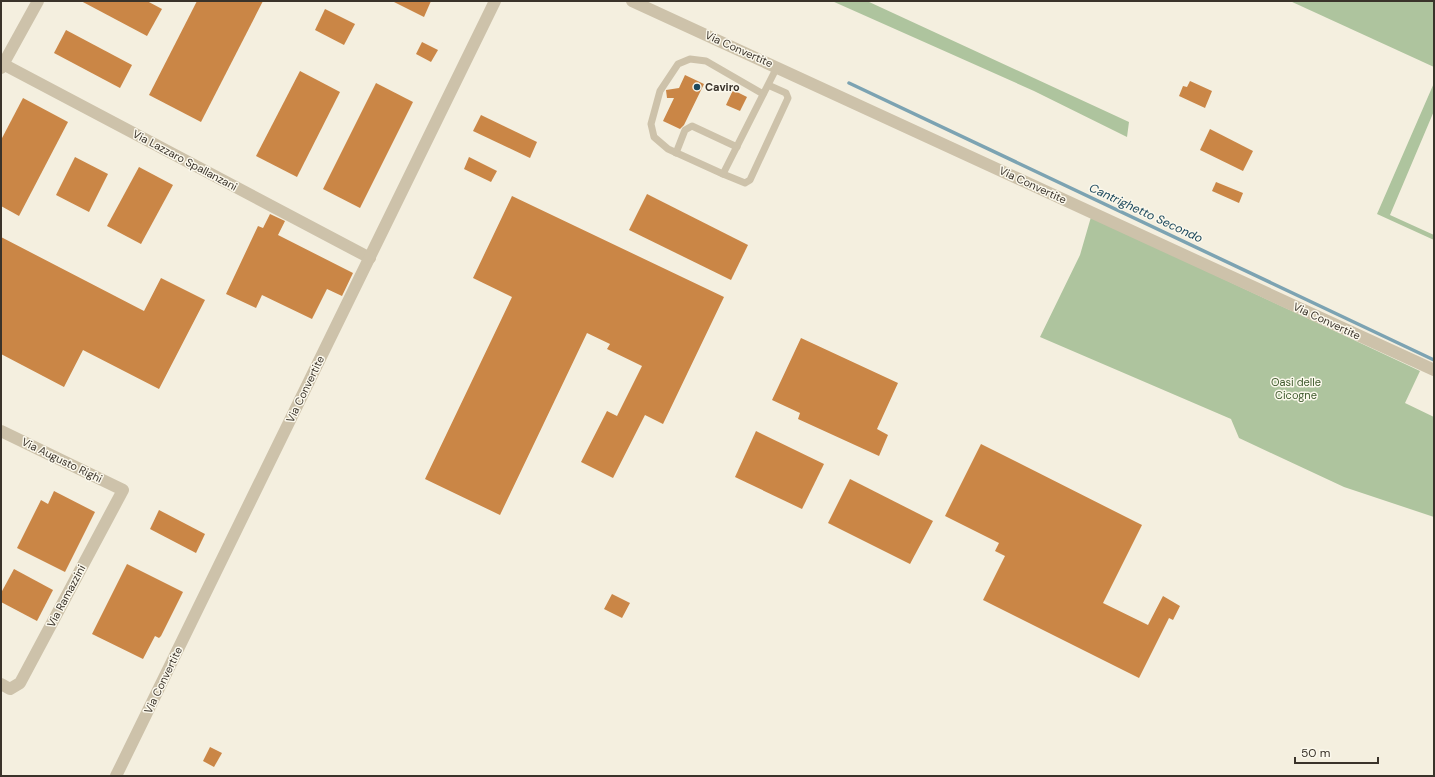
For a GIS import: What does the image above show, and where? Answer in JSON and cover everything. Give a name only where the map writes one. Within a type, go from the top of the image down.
[{"type":"street","points":[[2,65],[38,1]]},
{"type":"street","name":"Via Convertite","points":[[116,776],[495,1]]},
{"type":"street","name":"Via Convertite","points":[[632,1],[1434,370]]},
{"type":"street","name":"Via Lazzaro Spallanzani","points":[[2,65],[370,258]]},
{"type":"street","name":"Via Augusto Righi","points":[[1,431],[123,490]]},
{"type":"street","name":"Via Ramazzini","points":[[1,684],[10,688],[20,683],[123,490]]},
{"type":"lane","points":[[764,94],[706,61],[690,59],[678,64],[660,91],[652,124],[654,137],[668,149],[745,183],[750,180],[788,98],[786,93],[768,85]]},
{"type":"lane","points":[[723,174],[777,67]]},
{"type":"lane","points":[[676,153],[686,130],[692,126],[737,147]]},
{"type":"green space","points":[[832,1],[867,1],[1129,122],[1127,137],[1034,91]]},
{"type":"green space","points":[[1290,1],[1434,1],[1434,67]]},
{"type":"green space","points":[[1434,83],[1434,111],[1390,215],[1434,235],[1434,240],[1377,214]]},
{"type":"green space","name":"Oasi delle Cicogne","points":[[1091,217],[1420,371],[1405,403],[1434,417],[1434,517],[1344,487],[1239,438],[1231,419],[1040,337],[1080,255]]},
{"type":"building","points":[[81,1],[147,1],[162,9],[147,36]]},
{"type":"building","points":[[197,1],[263,1],[201,122],[149,95]]},
{"type":"building","points":[[392,1],[431,1],[424,17]]},
{"type":"building","points":[[325,9],[355,24],[344,45],[315,30]]},
{"type":"building","points":[[66,30],[132,65],[120,88],[54,53]]},
{"type":"building","points":[[422,42],[438,50],[431,62],[416,54]]},
{"type":"building","points":[[300,71],[340,92],[297,177],[256,156]]},
{"type":"building","points":[[685,75],[704,84],[684,125],[680,129],[663,121],[674,98],[667,98],[666,90],[679,88]]},
{"type":"building","points":[[1190,81],[1212,91],[1205,108],[1179,96],[1183,86],[1187,87]]},
{"type":"building","points":[[376,83],[413,102],[360,208],[323,189]]},
{"type":"building","points":[[733,90],[747,97],[740,111],[726,105]]},
{"type":"building","points":[[23,98],[68,122],[19,216],[1,206],[1,140]]},
{"type":"building","points":[[481,115],[537,142],[530,158],[473,131]]},
{"type":"building","points":[[1210,129],[1253,151],[1243,171],[1200,150]]},
{"type":"building","points":[[75,157],[108,174],[89,212],[56,195]]},
{"type":"building","points":[[469,157],[497,171],[491,182],[464,169]]},
{"type":"building","points":[[139,167],[173,185],[141,244],[107,226]]},
{"type":"building","points":[[1216,182],[1243,193],[1239,203],[1212,191]]},
{"type":"building","points":[[647,194],[748,245],[731,280],[629,230]]},
{"type":"building","points":[[512,196],[724,297],[663,424],[645,415],[613,478],[581,462],[607,411],[617,416],[642,366],[607,349],[610,344],[587,333],[500,515],[425,479],[512,297],[473,278]]},
{"type":"building","points":[[270,214],[285,221],[278,235],[353,273],[342,296],[327,289],[312,319],[262,295],[256,308],[226,294],[258,226],[263,228]]},
{"type":"building","points":[[1,237],[144,311],[161,278],[205,300],[159,389],[83,350],[64,387],[1,354]]},
{"type":"building","points":[[801,338],[898,383],[877,429],[888,435],[879,456],[798,419],[800,413],[772,400]]},
{"type":"building","points":[[756,431],[824,464],[802,509],[735,477]]},
{"type":"building","points":[[981,444],[1142,525],[1103,603],[1148,625],[1163,596],[1180,606],[1173,620],[1169,618],[1139,678],[983,600],[1005,556],[995,551],[999,543],[945,516]]},
{"type":"building","points":[[850,479],[933,521],[910,564],[828,523]]},
{"type":"building","points":[[54,491],[95,512],[65,572],[17,548],[41,500],[48,504]]},
{"type":"building","points":[[159,510],[205,534],[196,553],[150,529]]},
{"type":"building","points":[[127,564],[183,592],[161,636],[159,638],[155,636],[143,659],[92,634]]},
{"type":"building","points":[[14,569],[53,590],[37,621],[1,602],[1,593]]},
{"type":"building","points":[[612,594],[630,603],[622,618],[604,609]]},
{"type":"building","points":[[210,747],[222,753],[214,767],[203,761]]},
{"type":"waterway","name":"Cantrighetto Secondo","points":[[849,83],[1434,360]]},
{"type":"place","name":"Caviro","points":[[697,87]]}]
